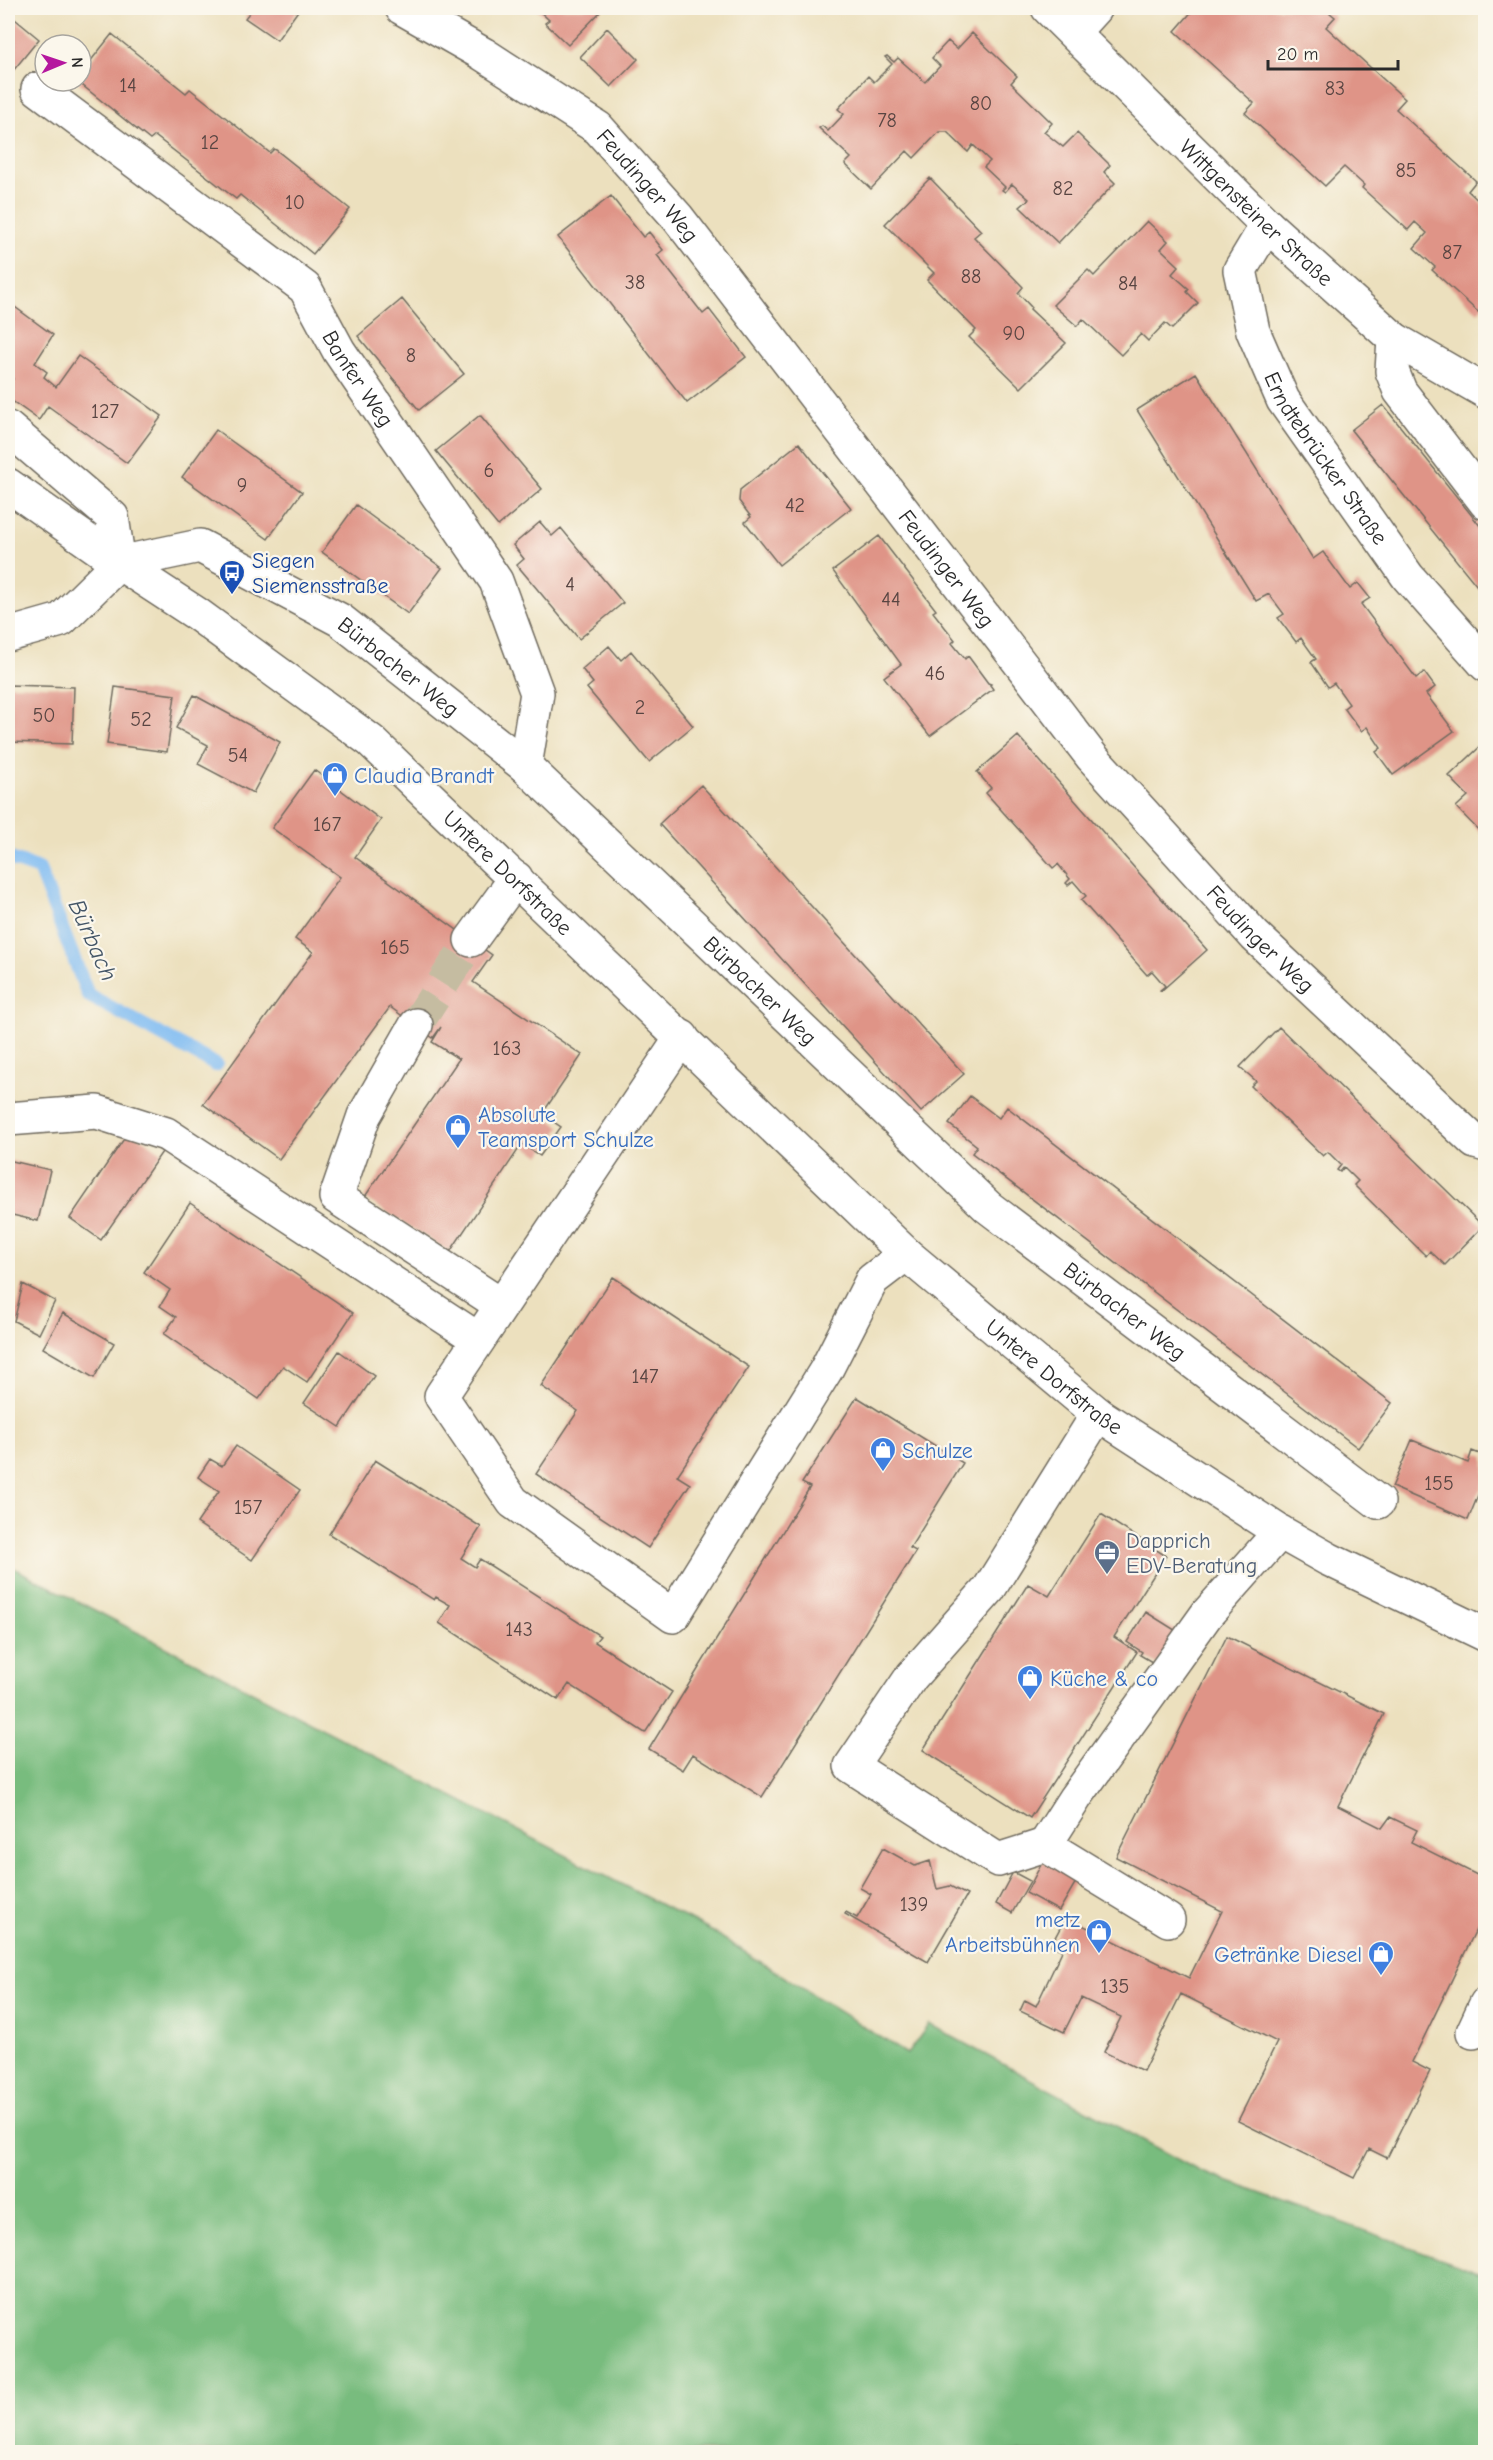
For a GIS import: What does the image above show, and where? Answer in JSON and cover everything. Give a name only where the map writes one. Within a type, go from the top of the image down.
[{"type":"street","name":"Feudinger Weg","points":[[402,8],[483,54],[597,128],[678,218],[1092,757],[1255,936],[1475,1142],[1485,1145]]},
{"type":"street","name":"Wittgensteiner Straße","points":[[1048,8],[1084,19],[1267,225],[1394,339],[1485,392]]},
{"type":"street","name":"Banfer Weg","points":[[43,93],[304,288],[339,351],[496,581],[537,693],[525,766]]},
{"type":"street","name":"Erndtebrücker Straße","points":[[1267,225],[1240,270],[1253,330],[1283,400],[1408,577],[1485,665]]},
{"type":"street","points":[[1394,339],[1392,371],[1400,391],[1485,503]]},
{"type":"street","points":[[8,428],[112,517],[119,563]]},
{"type":"street","points":[[8,485],[119,563]]},
{"type":"street","name":"Bürbacher Weg","points":[[119,563],[200,546],[340,620],[525,766],[988,1207],[1378,1502]]},
{"type":"street","points":[[8,636],[61,620],[119,563]]},
{"type":"street","name":"Untere Dorfstraße","points":[[119,563],[197,614],[371,741],[906,1254],[1098,1414],[1280,1532],[1485,1635]]},
{"type":"street","points":[[471,940],[516,878]]},
{"type":"street","points":[[416,1025],[364,1116],[336,1197],[501,1305]]},
{"type":"street","points":[[682,1037],[441,1396],[513,1502],[673,1616],[826,1370],[872,1280],[906,1254]]},
{"type":"street","points":[[8,1119],[97,1112],[166,1134],[478,1339]]},
{"type":"street","points":[[1098,1414],[989,1589],[912,1676],[851,1766],[999,1860],[1045,1845],[1075,1798],[1207,1614],[1280,1532]]},
{"type":"street","points":[[1045,1845],[1168,1920]]},
{"type":"green space","points":[[8,1565],[713,1932],[907,2054],[929,2024],[1199,2171],[1485,2274],[1485,2452],[8,2452]]},
{"type":"building","points":[[253,8],[300,8],[277,40],[245,18]]},
{"type":"building","points":[[536,8],[604,8],[568,45],[545,23],[549,20]]},
{"type":"building","points":[[1195,8],[1324,8],[1335,17],[1326,27],[1405,99],[1396,109],[1476,181],[1468,191],[1485,207],[1485,304],[1478,312],[1432,270],[1435,267],[1414,248],[1427,233],[1415,222],[1408,230],[1362,188],[1364,185],[1344,167],[1325,186],[1245,113],[1254,103],[1175,31]]},
{"type":"building","points":[[10,15],[33,34],[33,46],[8,77],[8,18]]},
{"type":"building","points":[[607,28],[638,59],[611,87],[580,57]]},
{"type":"building","points":[[972,33],[1017,76],[1011,83],[1052,123],[1044,132],[1063,147],[1077,133],[1110,165],[1104,172],[1115,183],[1058,243],[1020,207],[1029,199],[1012,184],[1005,192],[1002,190],[1005,187],[984,167],[990,161],[973,145],[968,152],[947,132],[939,132],[914,158],[907,151],[871,189],[845,164],[851,158],[819,128],[822,126],[828,131],[844,114],[838,109],[868,76],[874,82],[892,64],[885,57],[887,56],[894,62],[898,58],[925,82],[940,66],[932,58],[948,41],[957,49]]},
{"type":"building","points":[[112,34],[186,93],[190,89],[270,153],[276,150],[350,209],[313,254],[240,195],[236,199],[155,136],[150,140],[92,93],[93,58]]},
{"type":"building","points":[[930,178],[981,231],[974,237],[1023,287],[1018,293],[1031,307],[1030,309],[1066,343],[1021,388],[969,337],[976,330],[927,280],[934,273],[885,224]]},
{"type":"building","points":[[611,196],[643,237],[649,232],[663,250],[657,255],[703,314],[709,309],[746,357],[687,403],[558,237]]},
{"type":"building","points":[[1147,221],[1168,241],[1161,249],[1179,266],[1172,274],[1189,289],[1187,292],[1198,303],[1172,329],[1165,323],[1148,341],[1141,334],[1121,355],[1083,319],[1077,326],[1053,305],[1088,270],[1094,276]]},
{"type":"building","points":[[402,299],[464,374],[419,410],[358,336]]},
{"type":"building","points":[[8,302],[53,335],[35,363],[47,372],[44,377],[56,387],[78,356],[162,416],[127,463],[48,406],[39,420],[8,398],[8,386],[13,379],[8,375]]},
{"type":"building","points":[[1196,373],[1313,559],[1323,552],[1350,589],[1358,583],[1370,598],[1361,604],[1416,678],[1424,672],[1435,687],[1426,694],[1454,731],[1393,775],[1376,752],[1381,748],[1367,727],[1361,731],[1344,708],[1349,704],[1334,683],[1328,687],[1311,662],[1316,659],[1301,638],[1296,642],[1278,618],[1284,614],[1269,594],[1256,601],[1137,410]]},
{"type":"building","points":[[1383,405],[1485,532],[1485,596],[1351,430]]},
{"type":"building","points":[[480,415],[542,489],[498,526],[436,451]]},
{"type":"building","points":[[216,430],[302,492],[268,539],[182,477]]},
{"type":"building","points":[[799,443],[851,508],[779,565],[745,522],[751,517],[739,501],[740,490]]},
{"type":"building","points":[[356,505],[442,568],[408,614],[322,552]]},
{"type":"building","points":[[540,522],[552,536],[561,528],[623,603],[579,639],[517,565],[524,559],[513,545]]},
{"type":"building","points":[[879,536],[936,610],[933,612],[955,640],[952,643],[965,659],[968,656],[993,689],[930,736],[884,677],[901,664],[833,571]]},
{"type":"building","points":[[609,646],[621,660],[631,651],[693,726],[649,762],[587,688],[593,683],[582,669]]},
{"type":"building","points":[[8,685],[74,687],[72,744],[8,742]]},
{"type":"building","points":[[115,687],[175,695],[167,752],[107,744]]},
{"type":"building","points":[[194,695],[280,742],[253,793],[198,764],[208,745],[176,728]]},
{"type":"building","points":[[1018,736],[1207,950],[1161,991],[1165,986],[1152,971],[1147,975],[1081,900],[1086,896],[1073,881],[1068,885],[1066,883],[1070,879],[1058,864],[1053,868],[986,793],[991,788],[977,772]]},
{"type":"building","points":[[1485,742],[1485,837],[1456,807],[1468,796],[1449,776]]},
{"type":"building","points":[[314,770],[381,820],[355,857],[492,955],[473,982],[582,1055],[542,1114],[561,1127],[540,1156],[522,1144],[450,1252],[364,1198],[459,1059],[432,1042],[441,1027],[433,1038],[390,1007],[279,1159],[203,1104],[313,952],[295,939],[340,877],[272,828]]},
{"type":"building","points":[[701,785],[964,1074],[921,1112],[659,824]]},
{"type":"building","points":[[1279,1027],[1483,1226],[1445,1265],[1430,1251],[1426,1256],[1354,1185],[1358,1181],[1344,1167],[1340,1172],[1337,1170],[1341,1165],[1328,1152],[1323,1156],[1251,1086],[1256,1081],[1240,1067]]},
{"type":"building","points":[[970,1096],[999,1118],[1007,1107],[1392,1403],[1358,1448],[972,1153],[977,1146],[949,1124]]},
{"type":"building","points":[[130,1130],[162,1152],[101,1240],[70,1218]]},
{"type":"building","points":[[8,1160],[50,1170],[38,1221],[8,1214]]},
{"type":"building","points":[[190,1203],[353,1313],[307,1382],[283,1366],[259,1399],[164,1334],[176,1317],[160,1306],[170,1290],[144,1272]]},
{"type":"building","points":[[613,1277],[749,1367],[677,1476],[690,1484],[648,1548],[536,1474],[578,1411],[541,1386]]},
{"type":"building","points":[[23,1284],[55,1301],[39,1334],[14,1321]]},
{"type":"building","points":[[63,1313],[114,1343],[94,1378],[43,1348]]},
{"type":"building","points":[[339,1351],[374,1376],[340,1427],[304,1403]]},
{"type":"building","points":[[857,1397],[963,1463],[910,1548],[916,1551],[762,1797],[693,1754],[683,1770],[649,1749],[810,1487],[802,1483]]},
{"type":"building","points":[[1412,1440],[1468,1463],[1472,1451],[1485,1456],[1485,1478],[1468,1520],[1392,1487]]},
{"type":"building","points":[[236,1446],[300,1490],[252,1560],[197,1523],[219,1491],[198,1477],[210,1459],[222,1466]]},
{"type":"building","points":[[375,1460],[481,1527],[461,1558],[475,1567],[480,1559],[600,1636],[595,1642],[672,1692],[645,1733],[569,1684],[558,1700],[439,1623],[450,1605],[436,1597],[434,1600],[329,1534]]},
{"type":"building","name":"Küche & co","points":[[1101,1514],[1166,1556],[1114,1637],[1137,1652],[1030,1818],[923,1750],[1028,1584],[1049,1596]]},
{"type":"building","points":[[1146,1612],[1178,1632],[1157,1665],[1140,1655],[1142,1652],[1127,1642]]},
{"type":"building","points":[[1227,1636],[1384,1714],[1338,1806],[1382,1828],[1390,1817],[1417,1830],[1411,1842],[1485,1879],[1485,1911],[1412,2062],[1430,2071],[1387,2158],[1369,2149],[1354,2178],[1238,2121],[1277,2042],[1181,1994],[1143,2071],[1104,2052],[1121,2017],[1081,1998],[1064,2032],[1020,2011],[1025,2000],[1036,2006],[1061,1953],[1062,1950],[1051,1945],[1066,1917],[1189,1978],[1222,1911],[1116,1857]]},
{"type":"building","points":[[883,1848],[915,1866],[930,1861],[937,1889],[950,1886],[967,1895],[928,1962],[845,1914],[846,1912],[857,1918],[871,1894],[860,1888]]},
{"type":"building","points":[[1043,1861],[1077,1880],[1059,1911],[1026,1893]]},
{"type":"building","points":[[1013,1872],[1030,1881],[1012,1913],[996,1904]]},
{"type":"waterway","name":"Bürbach","points":[[8,858],[39,869],[88,995],[216,1065]]},
{"type":"tunnel","points":[[416,1025],[471,940]]},
{"type":"place","name":"Siegen Siemensstraße","points":[[232,596]]},
{"type":"place","name":"Claudia Brandt","points":[[335,798]]},
{"type":"place","name":"Absolute Teamsport Schulze","points":[[458,1150]]},
{"type":"place","name":"Schulze","points":[[883,1473]]},
{"type":"place","name":"Dapprich EDV-Beratung","points":[[1107,1576]]},
{"type":"place","name":"Küche & co","points":[[1030,1701]]},
{"type":"place","name":"metz Arbeitsbühnen","points":[[1099,1955]]},
{"type":"place","name":"Getränke Diesel","points":[[1381,1977]]}]
